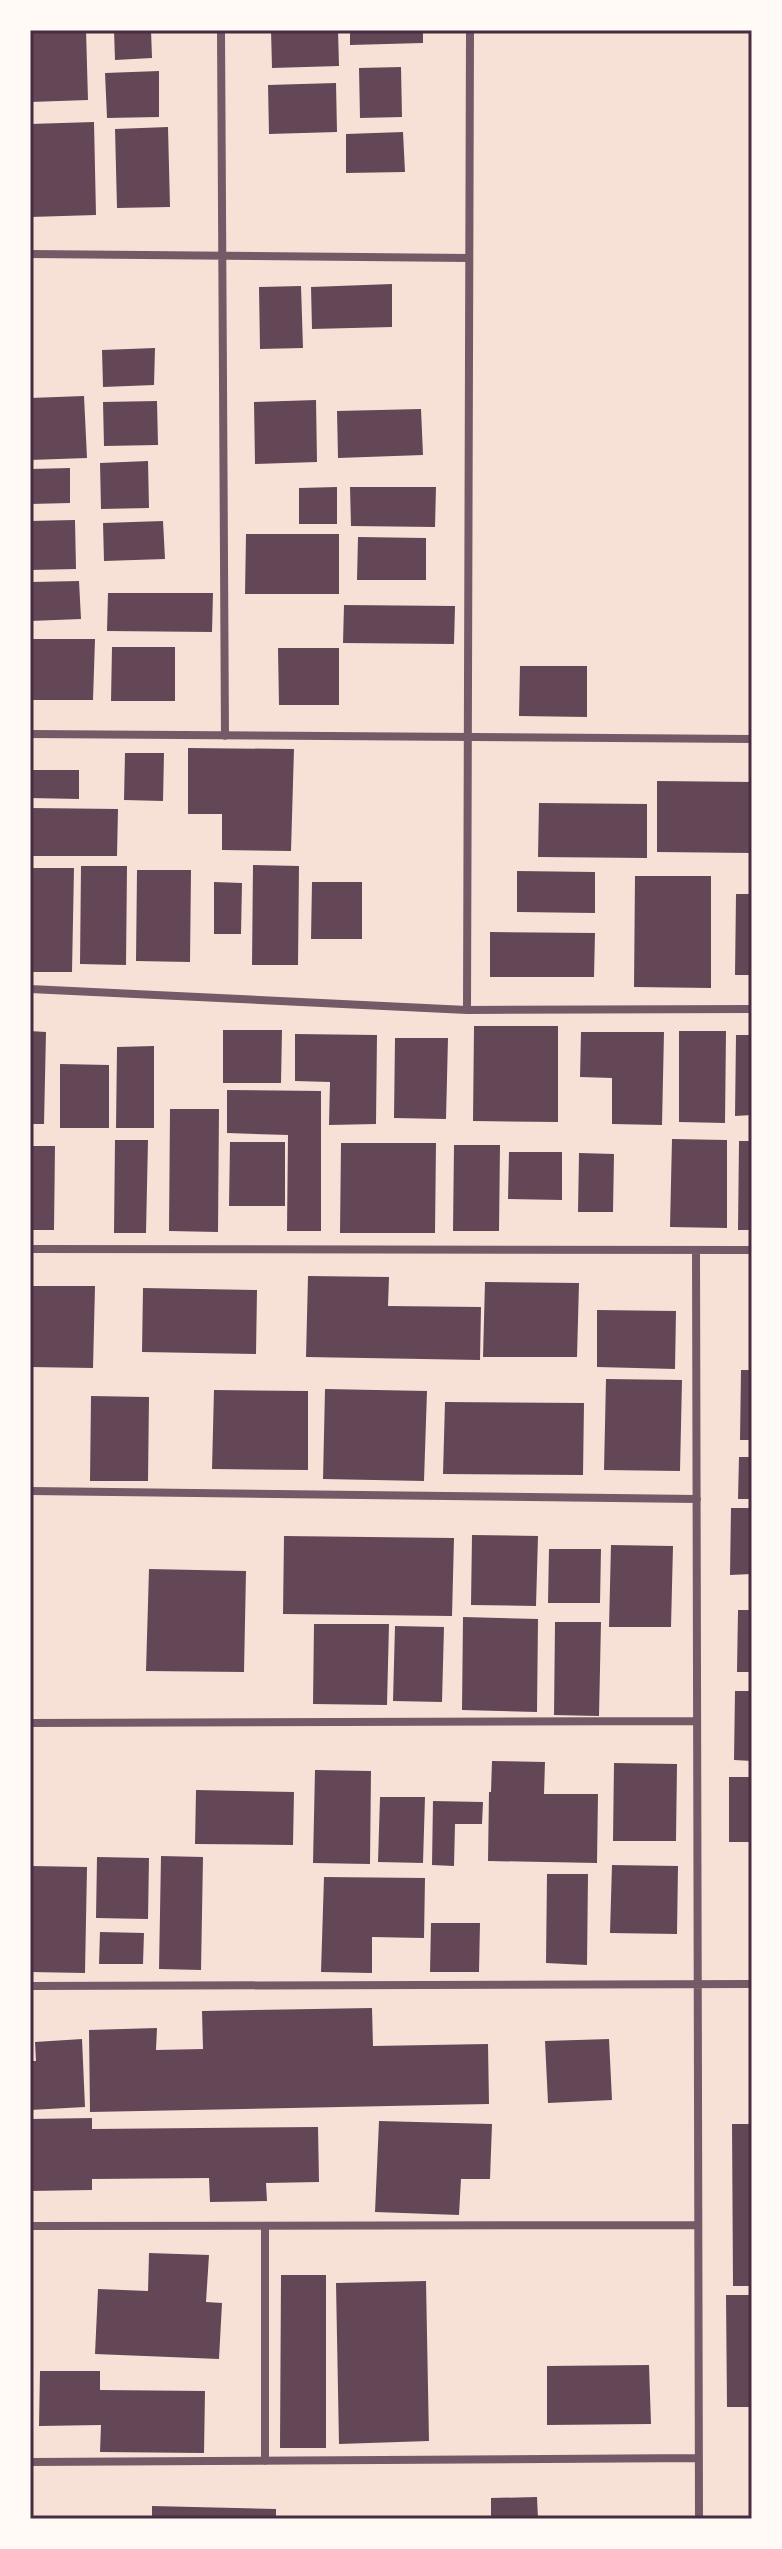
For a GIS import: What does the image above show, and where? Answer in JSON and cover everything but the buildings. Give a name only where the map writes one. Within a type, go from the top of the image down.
[{"type":"street","points":[[221,30],[225,736]]},
{"type":"street","points":[[467,1010],[470,30]]},
{"type":"street","points":[[30,254],[469,258]]},
{"type":"street","points":[[30,734],[752,739]]},
{"type":"street","points":[[30,989],[467,1010],[752,1009]]},
{"type":"street","points":[[30,1249],[752,1250]]},
{"type":"street","points":[[696,1250],[699,2519]]},
{"type":"street","points":[[30,1491],[697,1499]]},
{"type":"street","points":[[30,1723],[696,1721]]},
{"type":"street","points":[[30,1986],[752,1984]]},
{"type":"street","points":[[30,2226],[698,2225]]},
{"type":"street","points":[[265,2226],[265,2461]]},
{"type":"street","points":[[30,2462],[699,2458]]}]
